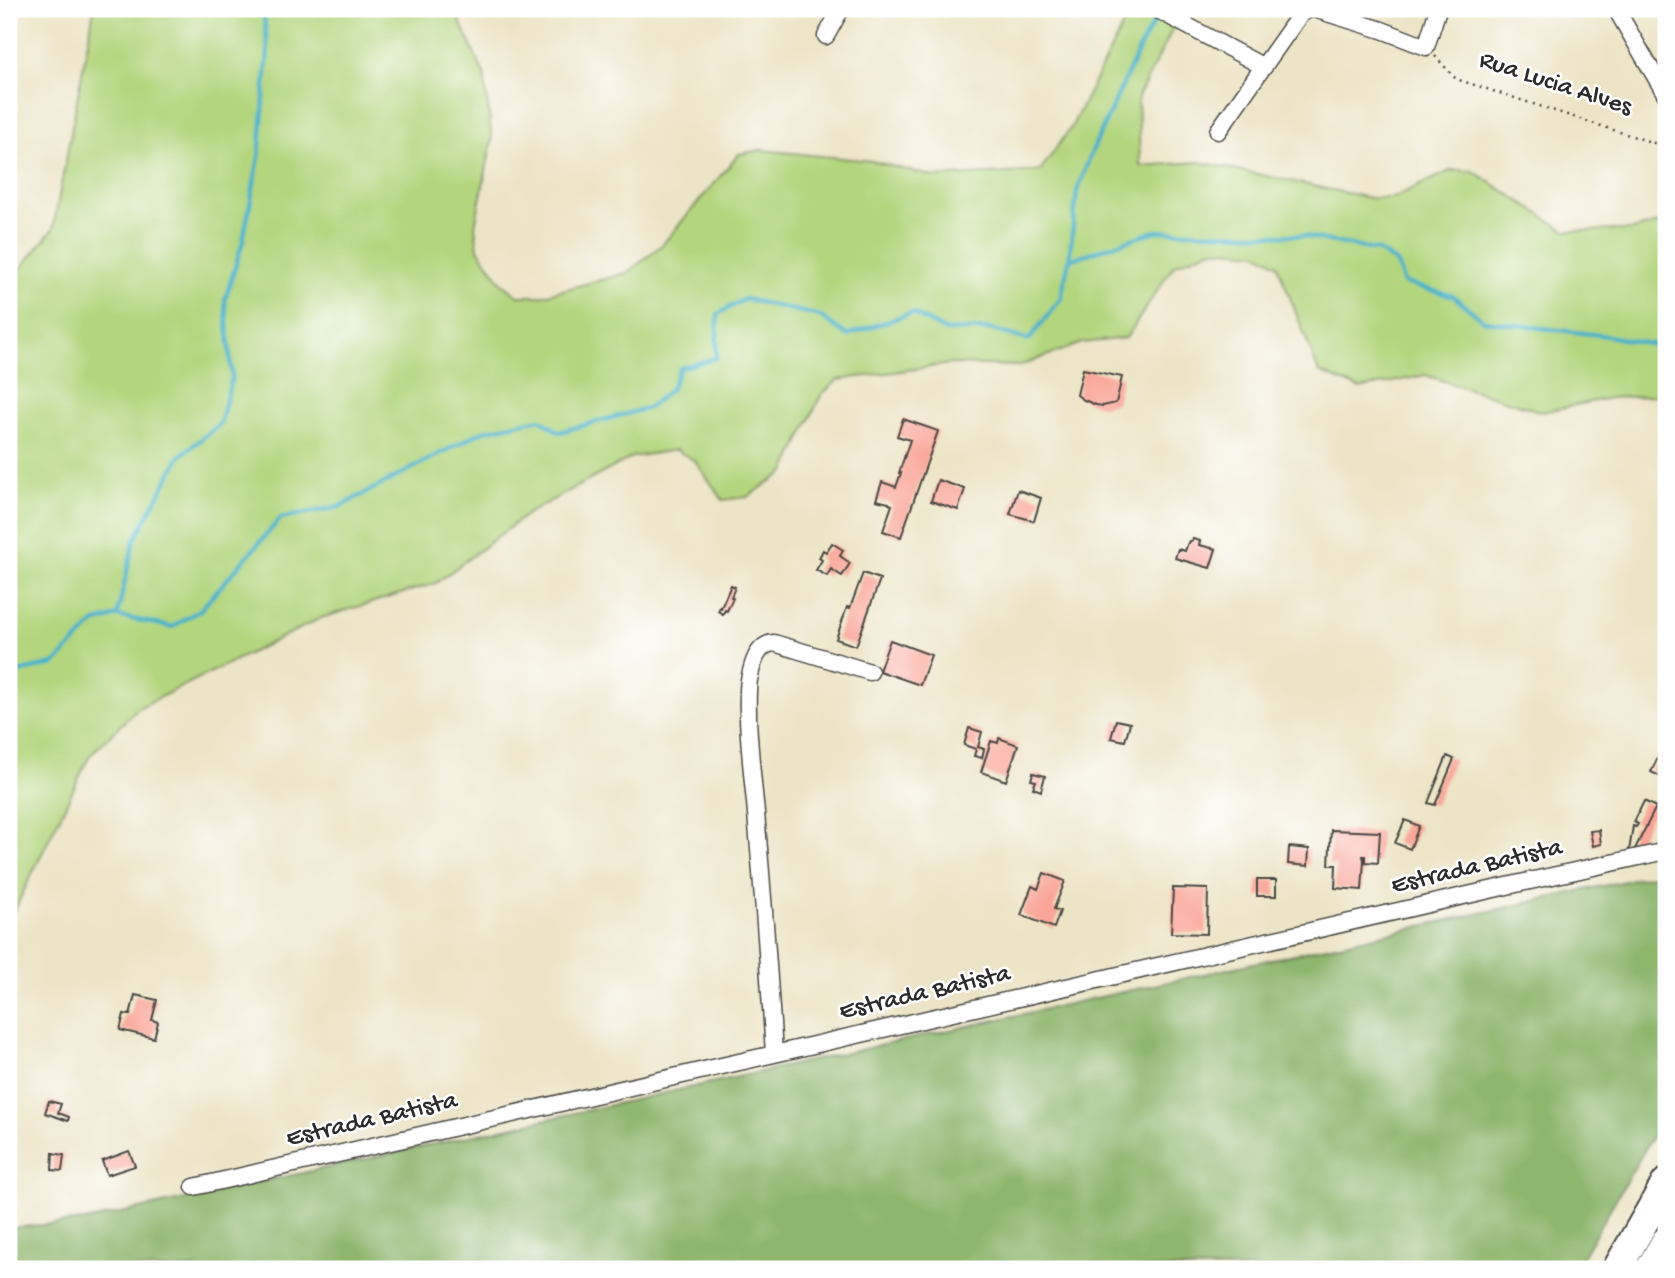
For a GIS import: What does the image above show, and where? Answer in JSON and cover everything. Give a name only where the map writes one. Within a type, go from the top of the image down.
[{"type":"highway","points":[[1617,1269],[1666,1183]]},
{"type":"highway","points":[[1650,1269],[1666,1241]]},
{"type":"street","points":[[826,36],[841,9]]},
{"type":"street","points":[[1156,9],[1264,67]]},
{"type":"street","points":[[1218,131],[1301,14],[1312,9],[1382,30],[1426,47],[1438,9]]},
{"type":"street","points":[[1616,9],[1666,95]]},
{"type":"street","points":[[774,1054],[766,925],[748,730],[748,695],[752,668],[763,647],[774,643],[870,672]]},
{"type":"street","name":"Estrada Batista","points":[[194,1187],[1666,851]]},
{"type":"path","name":"Rua Lucia Alves","points":[[1426,47],[1456,79],[1660,145],[1666,132]]},
{"type":"green space","points":[[94,9],[454,9],[484,74],[492,140],[475,226],[478,249],[502,283],[518,296],[540,296],[627,273],[662,245],[739,154],[761,150],[872,161],[935,177],[1040,171],[1072,126],[1131,9],[1183,9],[1138,97],[1140,166],[1200,162],[1370,198],[1393,198],[1452,170],[1473,171],[1566,231],[1633,230],[1666,221],[1666,395],[1610,398],[1542,412],[1425,375],[1360,389],[1319,372],[1277,264],[1258,253],[1212,249],[1174,265],[1126,338],[1082,343],[1019,366],[950,364],[838,380],[821,395],[785,472],[747,497],[723,500],[695,461],[676,450],[632,457],[530,512],[436,583],[321,618],[138,708],[90,755],[9,921],[9,283],[53,229]]},
{"type":"green space","points":[[1666,872],[1666,1113],[1575,1269],[9,1269],[9,1228],[85,1221]]},
{"type":"building","points":[[1083,369],[1122,377],[1116,403],[1096,405],[1077,395]]},
{"type":"building","points":[[903,419],[938,431],[901,537],[883,531],[892,505],[876,500],[882,482],[896,487],[901,473],[910,440],[897,436]]},
{"type":"building","points":[[938,480],[965,489],[958,510],[931,501]]},
{"type":"building","points":[[1018,490],[1041,498],[1034,521],[1010,514]]},
{"type":"building","points":[[1193,539],[1200,541],[1199,545],[1216,549],[1210,568],[1175,558],[1178,549],[1185,551]]},
{"type":"building","points":[[832,543],[843,550],[840,556],[850,563],[842,576],[831,569],[827,576],[816,570],[822,560],[819,558],[823,550],[826,552]]},
{"type":"building","points":[[863,573],[880,579],[856,646],[836,639]]},
{"type":"building","points":[[731,585],[735,587],[731,597],[733,598],[723,614],[718,611]]},
{"type":"building","points":[[890,640],[931,655],[920,685],[879,671]]},
{"type":"building","points":[[1116,720],[1130,723],[1125,741],[1111,738]]},
{"type":"building","points":[[969,728],[982,732],[978,747],[984,749],[982,758],[974,756],[976,749],[964,745]]},
{"type":"building","points":[[999,738],[1018,745],[1006,781],[981,772],[991,741],[998,743]]},
{"type":"building","points":[[1666,740],[1666,779],[1651,772]]},
{"type":"building","points":[[1447,756],[1454,759],[1435,805],[1428,803]]},
{"type":"building","points":[[1033,773],[1045,776],[1041,791],[1033,788],[1036,781],[1031,780]]},
{"type":"building","points":[[1644,801],[1656,807],[1635,849],[1629,851],[1633,826],[1638,824],[1634,822]]},
{"type":"building","points":[[1405,820],[1419,826],[1410,849],[1395,843]]},
{"type":"building","points":[[1331,830],[1380,832],[1378,863],[1365,862],[1363,856],[1362,890],[1335,888],[1336,865],[1329,865]]},
{"type":"building","points":[[1599,830],[1601,844],[1593,846],[1590,831]]},
{"type":"building","points":[[1289,847],[1309,849],[1308,866],[1288,864]]},
{"type":"building","points":[[1044,873],[1065,881],[1054,909],[1060,911],[1054,928],[1021,915],[1032,886],[1038,889]]},
{"type":"building","points":[[1257,880],[1276,880],[1276,896],[1257,896]]},
{"type":"building","points":[[1173,888],[1208,889],[1207,934],[1171,933]]},
{"type":"building","points":[[135,995],[157,1000],[152,1020],[158,1022],[154,1038],[120,1030],[124,1014],[130,1015]]},
{"type":"building","points":[[49,1101],[61,1104],[58,1113],[69,1117],[68,1121],[45,1113]]},
{"type":"building","points":[[129,1151],[135,1166],[107,1175],[102,1161]]},
{"type":"building","points":[[53,1153],[64,1155],[62,1171],[52,1170]]},
{"type":"waterway","points":[[117,616],[134,541],[180,456],[220,424],[232,377],[225,300],[243,241],[259,157],[268,51],[263,9]]},
{"type":"waterway","points":[[1069,260],[1077,191],[1093,149],[1141,45],[1159,13]]},
{"type":"waterway","points":[[9,674],[54,664],[94,623],[117,616],[172,627],[200,610],[281,518],[339,507],[483,431],[540,419],[559,432],[648,408],[671,389],[680,368],[716,358],[718,314],[745,299],[820,316],[847,335],[912,313],[946,331],[990,329],[1029,340],[1061,298],[1069,260],[1156,231],[1305,236],[1378,251],[1396,262],[1404,283],[1453,296],[1484,321],[1608,336],[1666,347]]}]
